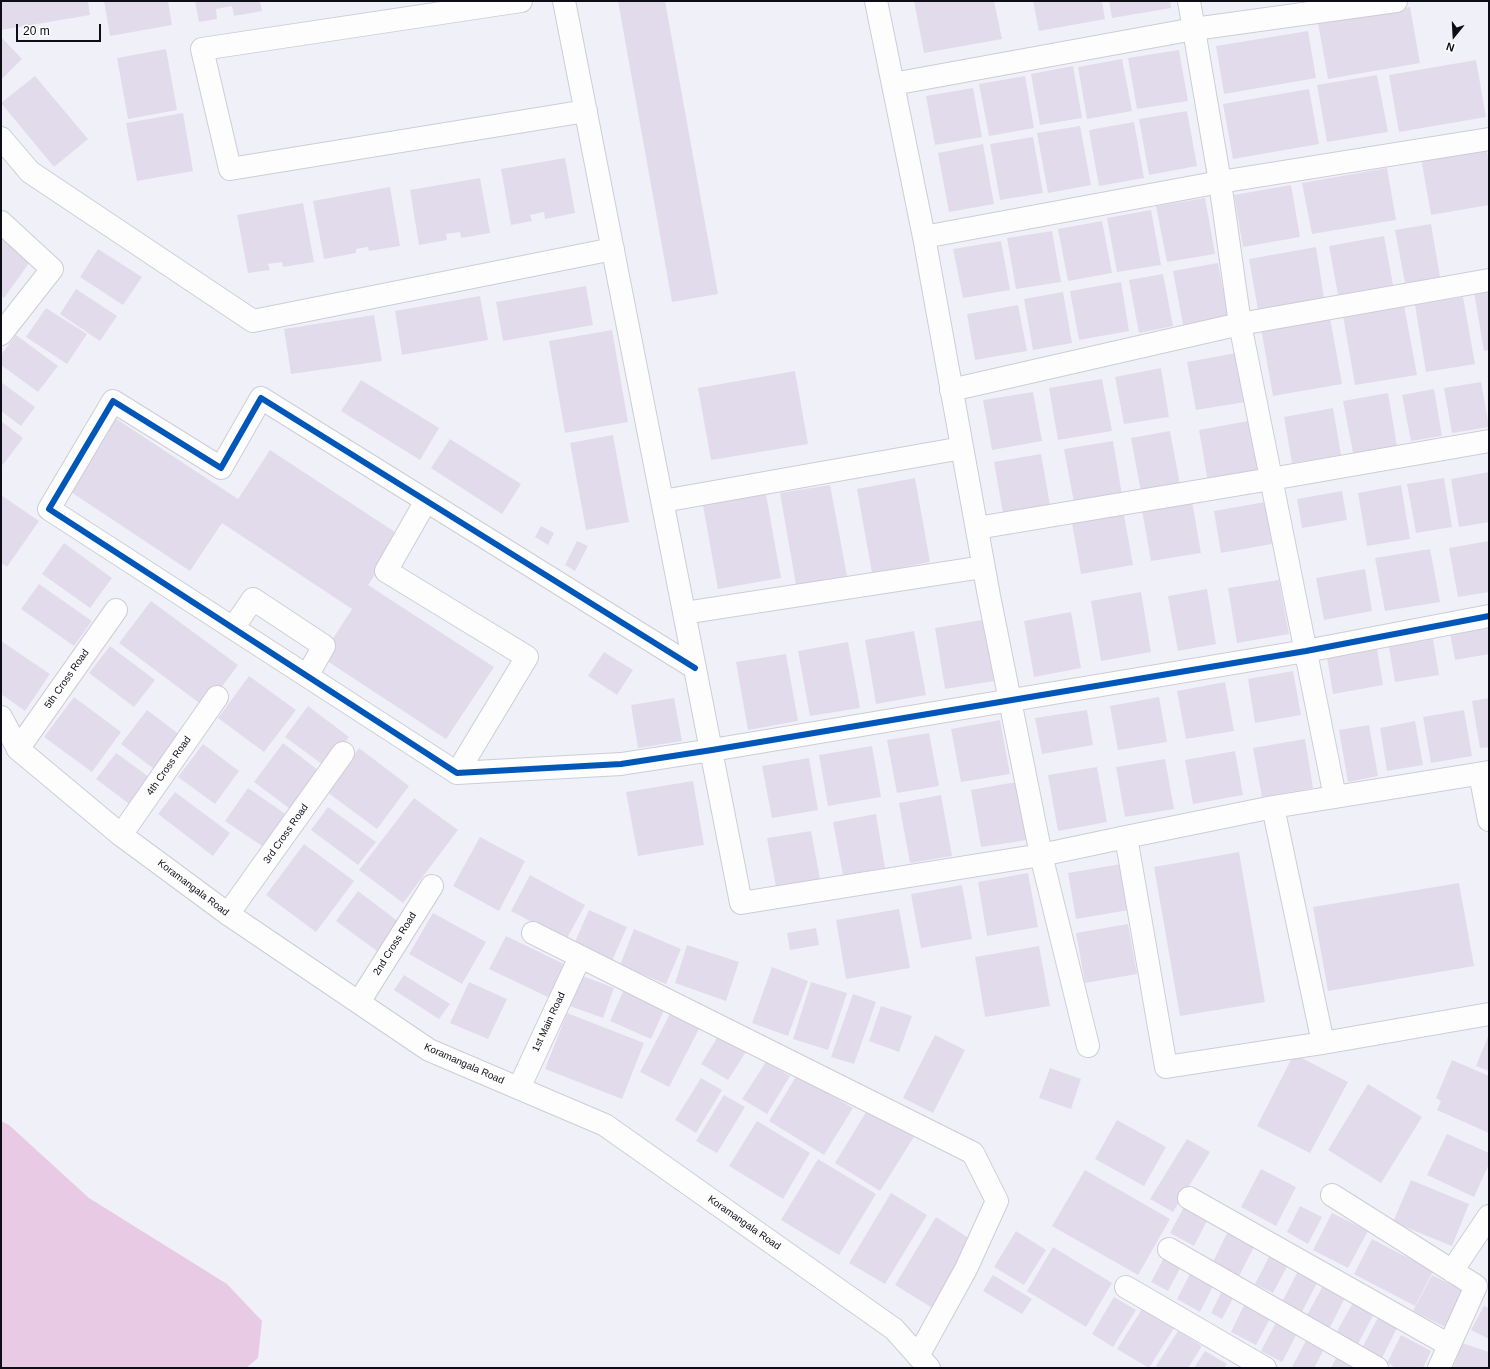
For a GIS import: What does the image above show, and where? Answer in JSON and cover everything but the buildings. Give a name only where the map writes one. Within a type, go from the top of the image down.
[{"type":"street","points":[[521,1],[202,48],[230,169],[586,111]]},
{"type":"street","points":[[564,1],[741,903],[1041,855],[1126,836],[1273,808],[1484,773],[1489,820]]},
{"type":"street","points":[[876,1],[924,237],[983,567],[1041,855],[1088,1046]]},
{"type":"street","points":[[1189,1],[1220,182],[1240,324],[1335,797]]},
{"type":"street","points":[[893,84],[1194,29],[1396,1]]},
{"type":"street","points":[[1,138],[30,172],[252,321],[613,249]]},
{"type":"street","points":[[924,237],[1220,182],[1489,139]]},
{"type":"street","points":[[1,222],[52,268],[1,334]]},
{"type":"street","points":[[951,390],[1240,324],[1489,280]]},
{"type":"street","points":[[695,668],[261,398],[221,468],[113,401],[49,509],[457,773],[621,764],[1306,651],[1489,616]]},
{"type":"street","points":[[976,528],[1489,441]]},
{"type":"street","points":[[663,501],[962,448]]},
{"type":"street","points":[[426,501],[386,571],[527,657],[457,773]]},
{"type":"street","points":[[684,613],[983,567]]},
{"type":"street","points":[[233,628],[253,599],[324,646],[307,676]]},
{"type":"street","name":"5th Cross Road","points":[[18,749],[116,610]]},
{"type":"street","name":"4th Cross Road","points":[[121,835],[217,696]]},
{"type":"street","name":"Koramangala Road","points":[[1,717],[18,749],[121,835],[228,914],[429,1050],[605,1125],[894,1329],[923,1362]]},
{"type":"street","name":"3rd Cross Road","points":[[228,914],[343,753]]},
{"type":"street","points":[[1273,808],[1323,1043]]},
{"type":"street","points":[[1126,836],[1166,1067],[1323,1043],[1489,1014]]},
{"type":"street","name":"2nd Cross Road","points":[[359,1002],[432,886]]},
{"type":"street","points":[[533,933],[973,1153],[997,1201],[923,1362]]},
{"type":"street","name":"1st Main Road","points":[[519,1088],[580,957]]},
{"type":"street","points":[[1332,1195],[1452,1271],[1482,1288],[1449,1345],[1439,1368]]},
{"type":"street","points":[[1189,1198],[1449,1345]]},
{"type":"street","points":[[1452,1271],[1489,1216]]},
{"type":"street","points":[[1169,1249],[1377,1368]]},
{"type":"street","points":[[1126,1287],[1265,1368]]},
{"type":"shaded area","points":[[1,1121],[9,1125],[89,1198],[227,1284],[262,1321],[258,1358],[246,1368],[1,1368]]},
{"type":"cycle path","points":[[695,668],[261,398],[221,468],[113,401],[49,509],[457,773],[621,764],[1306,651],[1489,616]]}]
